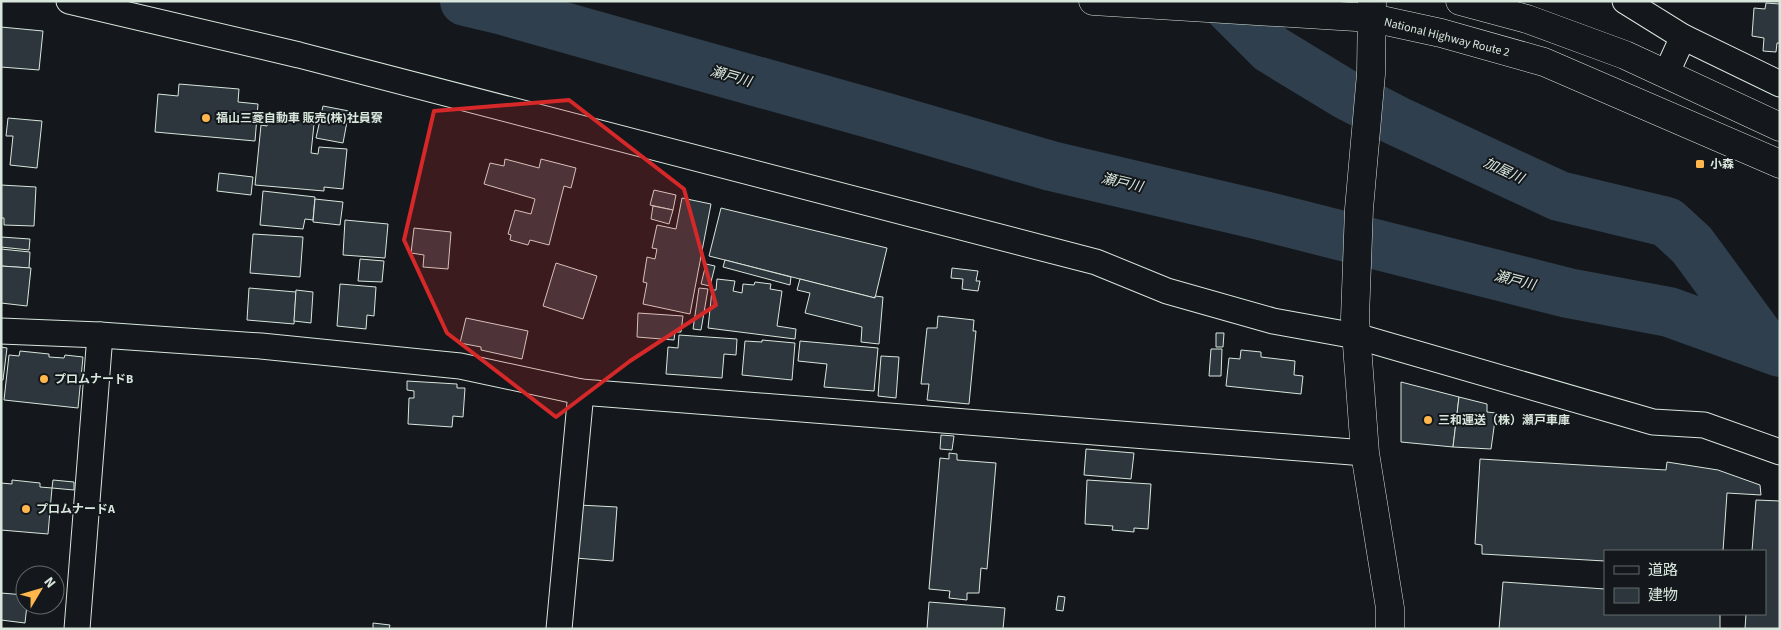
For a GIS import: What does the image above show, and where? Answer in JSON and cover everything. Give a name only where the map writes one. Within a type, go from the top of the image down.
[{"type":"main road","name":"National Highway Route 2","points":[[1093,1],[1274,12],[1372,10],[1441,33],[1544,62],[1780,164]]},
{"type":"main road","points":[[1460,1],[1526,19],[1625,55],[1780,127]]},
{"type":"main road","points":[[1372,10],[1371,74],[1359,209],[1355,327],[1365,453],[1390,608],[1390,629]]},
{"type":"street","points":[[69,1],[299,55],[1096,262],[1168,291],[1273,321],[1355,327],[1652,422],[1704,425],[1780,452]]},
{"type":"street","points":[[1625,1],[1683,37],[1780,84]]},
{"type":"street","points":[[1666,74],[1683,37]]},
{"type":"street","points":[[1,331],[100,335],[261,346],[460,366],[581,392],[1365,453]]},
{"type":"street","points":[[77,629],[100,335]]},
{"type":"street","points":[[559,629],[581,392]]},
{"type":"highlighted area","points":[[569,100],[684,189],[716,305],[630,361],[556,417],[447,333],[404,240],[434,111]]},
{"type":"building","points":[[1766,3],[1780,4],[1780,43],[1777,43],[1776,52],[1763,51],[1764,38],[1752,36],[1754,8],[1765,9]]},
{"type":"building","points":[[1,27],[43,31],[39,70],[1,67]]},
{"type":"building","name":"福山三菱自動車 販売(株)社員寮","points":[[179,84],[239,89],[238,102],[258,104],[255,141],[155,132],[158,94],[178,96]]},
{"type":"building","points":[[323,106],[349,111],[343,143],[316,138]]},
{"type":"building","points":[[8,118],[42,121],[37,168],[10,165],[13,136],[6,136]]},
{"type":"building","points":[[268,119],[314,124],[311,153],[318,154],[319,147],[347,149],[343,189],[324,187],[324,191],[255,185],[261,125],[267,126]]},
{"type":"building","points":[[505,159],[539,168],[541,159],[576,168],[571,188],[564,186],[549,245],[530,240],[528,245],[510,240],[511,235],[508,234],[515,210],[531,214],[535,199],[484,184],[490,163],[504,166]]},
{"type":"building","points":[[219,173],[253,177],[251,195],[217,191]]},
{"type":"building","points":[[1,185],[36,187],[34,226],[4,225],[4,218],[1,218]]},
{"type":"building","points":[[654,190],[676,195],[673,210],[650,205]]},
{"type":"building","points":[[263,191],[315,197],[313,220],[305,219],[303,229],[260,225]]},
{"type":"building","points":[[682,198],[711,204],[690,314],[643,304],[647,283],[643,282],[647,257],[655,259],[657,249],[652,248],[657,225],[676,229]]},
{"type":"building","points":[[315,199],[343,202],[340,225],[313,222]]},
{"type":"building","points":[[653,206],[673,210],[669,224],[651,219]]},
{"type":"building","points":[[721,208],[887,248],[875,298],[709,256]]},
{"type":"building","points":[[345,220],[388,224],[385,258],[343,255]]},
{"type":"building","points":[[414,228],[451,232],[448,269],[423,267],[424,255],[411,253]]},
{"type":"building","points":[[253,234],[303,237],[300,277],[250,273]]},
{"type":"building","points":[[1,237],[30,239],[29,250],[1,247]]},
{"type":"building","points":[[1,249],[30,252],[29,268],[1,266]]},
{"type":"building","points":[[360,259],[384,261],[382,282],[358,281]]},
{"type":"building","points":[[725,260],[791,277],[790,285],[723,267]]},
{"type":"building","points":[[556,263],[597,276],[583,319],[543,306]]},
{"type":"building","points":[[706,264],[715,266],[710,286],[701,284]]},
{"type":"building","points":[[1,266],[31,268],[27,306],[1,303]]},
{"type":"building","points":[[952,268],[978,271],[976,281],[980,281],[978,291],[962,289],[963,279],[951,278]]},
{"type":"building","points":[[717,279],[735,281],[733,291],[742,293],[743,284],[754,285],[755,282],[771,284],[770,289],[782,291],[777,326],[796,329],[795,339],[708,328],[712,290],[716,290]]},
{"type":"building","points":[[800,279],[875,298],[875,296],[883,297],[879,344],[861,342],[862,327],[805,313],[810,293],[797,290]]},
{"type":"building","points":[[340,284],[376,287],[374,316],[367,315],[366,329],[337,326]]},
{"type":"building","points":[[249,288],[296,292],[294,324],[247,320]]},
{"type":"building","points":[[699,288],[708,289],[701,330],[693,329]]},
{"type":"building","points":[[296,290],[313,292],[311,323],[294,321]]},
{"type":"building","points":[[638,313],[683,316],[681,332],[675,332],[674,340],[637,337]]},
{"type":"building","points":[[938,316],[974,320],[973,331],[976,331],[969,404],[927,400],[929,384],[921,384],[927,328],[937,328]]},
{"type":"building","points":[[466,318],[528,331],[522,359],[481,350],[481,347],[460,343]]},
{"type":"building","points":[[1216,333],[1224,333],[1223,347],[1216,347]]},
{"type":"building","points":[[679,335],[737,339],[736,355],[724,354],[722,378],[666,374],[668,347],[678,348]]},
{"type":"building","points":[[762,340],[795,343],[792,380],[742,375],[745,341],[762,342]]},
{"type":"building","points":[[800,341],[878,348],[874,391],[824,387],[827,364],[798,361]]},
{"type":"building","points":[[1,347],[7,348],[3,380],[1,380]]},
{"type":"building","points":[[1211,349],[1222,349],[1221,376],[1209,376]]},
{"type":"building","points":[[1241,350],[1261,352],[1261,357],[1295,361],[1294,375],[1303,376],[1301,394],[1226,386],[1229,358],[1240,359]]},
{"type":"building","name":"プロムナードB","points":[[20,351],[49,354],[49,357],[64,358],[65,355],[83,357],[78,408],[4,400],[9,355],[19,356]]},
{"type":"building","points":[[881,356],[899,357],[896,398],[878,396]]},
{"type":"building","points":[[407,381],[457,384],[457,388],[465,388],[463,417],[453,416],[452,427],[408,424],[409,398],[414,398],[414,391],[407,390]]},
{"type":"building","name":"三和運送（株）瀬戸車庫","points":[[1401,382],[1459,397],[1453,447],[1401,442]]},
{"type":"building","points":[[1459,397],[1487,404],[1487,412],[1496,413],[1491,449],[1453,447]]},
{"type":"building","points":[[941,435],[954,436],[952,450],[940,449]]},
{"type":"building","points":[[1086,449],[1134,453],[1131,479],[1084,475]]},
{"type":"building","points":[[949,453],[957,454],[957,460],[996,463],[987,569],[981,568],[979,593],[967,593],[967,600],[949,598],[950,591],[929,589],[940,458],[949,459]]},
{"type":"building","points":[[1480,459],[1666,470],[1667,462],[1718,470],[1760,485],[1761,495],[1727,493],[1723,550],[1604,550],[1604,561],[1482,554],[1482,545],[1475,544]]},
{"type":"building","name":"プロムナードA","points":[[12,480],[40,483],[40,487],[52,488],[48,534],[1,530],[1,483],[12,484]]},
{"type":"building","points":[[53,480],[74,482],[74,490],[52,488]]},
{"type":"building","points":[[1087,480],[1151,484],[1148,529],[1134,528],[1134,532],[1112,530],[1113,526],[1085,524]]},
{"type":"building","points":[[1756,500],[1780,501],[1780,629],[1745,629],[1746,615],[1766,615],[1766,550],[1752,550]]},
{"type":"building","points":[[579,505],[617,507],[613,561],[575,558]]},
{"type":"building","points":[[1503,582],[1604,589],[1604,615],[1720,615],[1720,629],[1499,629]]},
{"type":"building","points":[[1,593],[15,594],[15,615],[26,615],[25,623],[1,620]]},
{"type":"building","points":[[1058,596],[1065,597],[1063,611],[1056,610]]},
{"type":"building","points":[[929,602],[1005,608],[1003,629],[927,629]]},
{"type":"building","points":[[373,623],[390,625],[389,629],[373,629]]},
{"type":"waterway","name":"瀬戸川","points":[[465,1],[887,118],[1051,166],[1260,215],[1568,293],[1669,312],[1780,352]]},
{"type":"waterway","name":"加屋川","points":[[1223,1],[1271,49],[1345,94],[1397,121],[1559,196],[1667,222],[1692,245],[1766,346]]},
{"type":"place","name":"福山三菱自動車 販売(株)社員寮","points":[[206,118]]},
{"type":"place","name":"小森","points":[[1700,164]]},
{"type":"place","name":"プロムナードB","points":[[44,379]]},
{"type":"place","name":"三和運送（株）瀬戸車庫","points":[[1428,420]]},
{"type":"place","name":"プロムナードA","points":[[26,509]]}]
